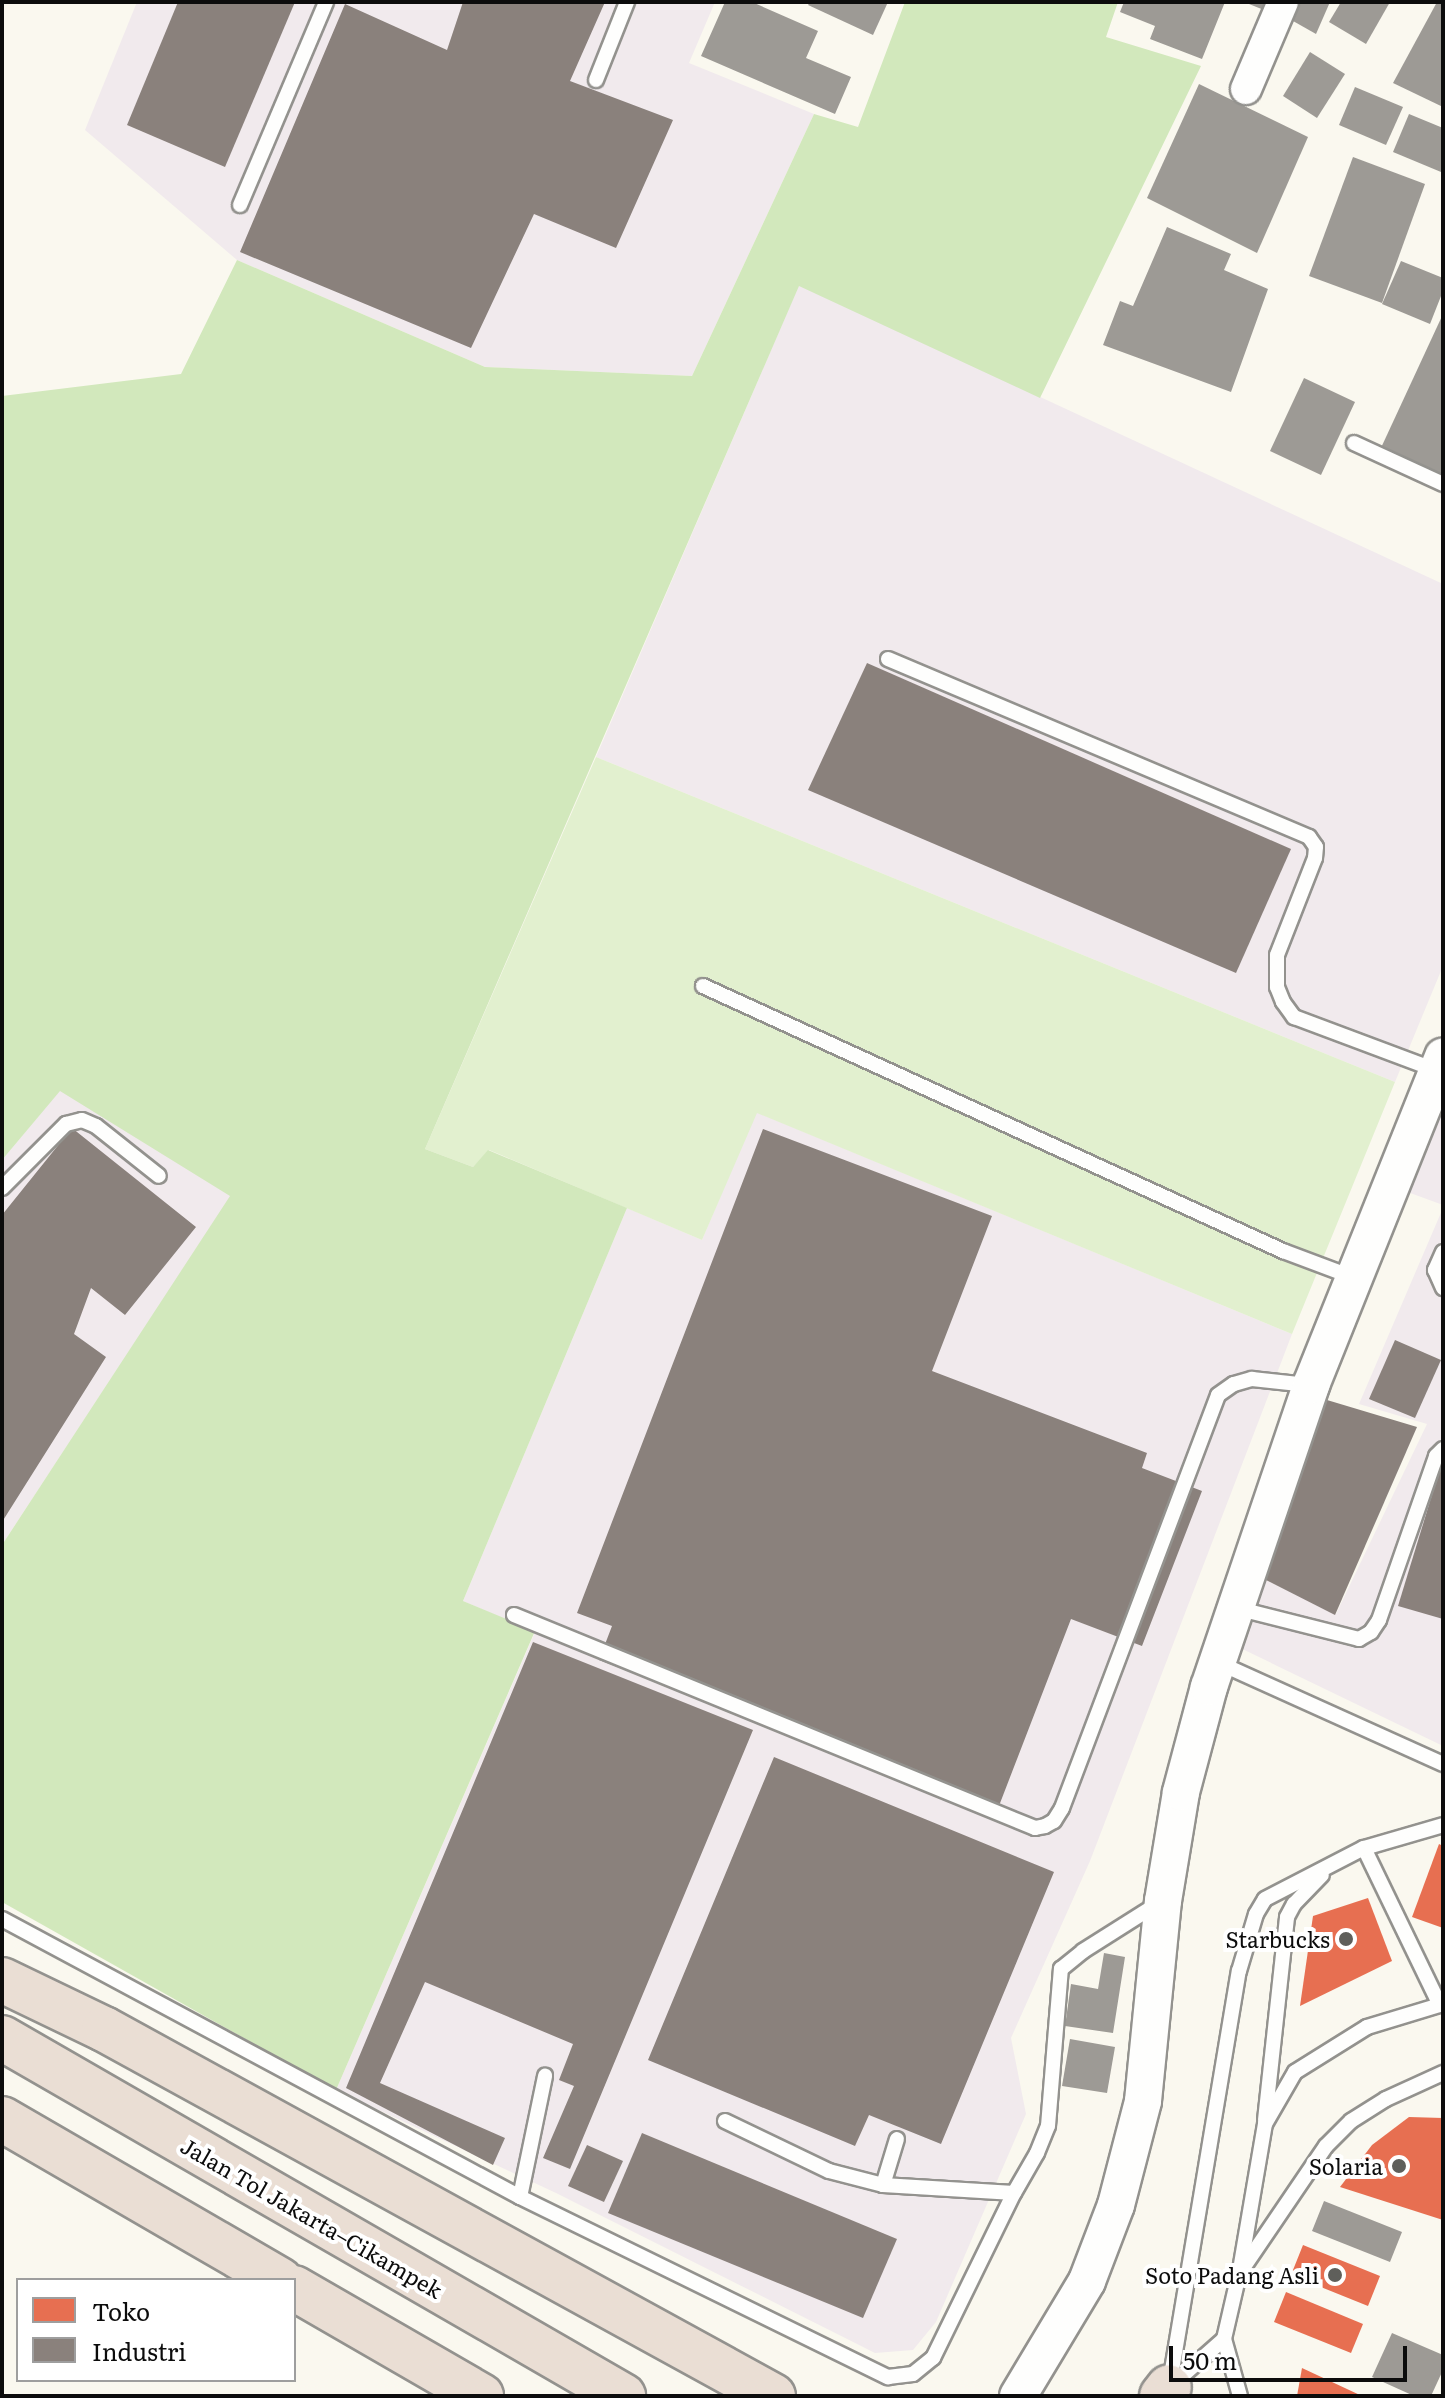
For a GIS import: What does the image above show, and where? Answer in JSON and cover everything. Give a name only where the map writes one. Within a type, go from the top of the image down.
[{"type":"highway","points":[[2,1980],[104,2029],[773,2396]]},
{"type":"highway","name":"Jalan Tol Jakarta–Cikampek","points":[[2,2038],[623,2396]]},
{"type":"highway","points":[[2,2119],[277,2278]]},
{"type":"highway","points":[[296,2289],[481,2396]]},
{"type":"street","points":[[1246,89],[1283,2]]},
{"type":"street","points":[[1018,2396],[1087,2281],[1116,2205],[1143,2101],[1163,1901],[1181,1792],[1217,1662],[1311,1385],[1440,1063]]},
{"type":"lane","points":[[240,205],[326,2]]},
{"type":"lane","points":[[596,80],[627,2]]},
{"type":"lane","points":[[1354,443],[1443,484]]},
{"type":"lane","points":[[888,659],[1309,837],[1316,847],[1315,858],[1277,955],[1277,987],[1283,1002],[1294,1017],[1440,1063]]},
{"type":"lane","points":[[703,986],[1283,1251],[1352,1277]]},
{"type":"lane","points":[[2,1188],[66,1124],[82,1120],[96,1126],[159,1176]]},
{"type":"lane","points":[[1443,1252],[1435,1270],[1443,1288]]},
{"type":"lane","points":[[514,1615],[1035,1828],[1045,1826],[1054,1821],[1062,1808],[1218,1395],[1234,1384],[1252,1379],[1311,1385]]},
{"type":"lane","points":[[1235,1608],[1359,1639],[1371,1632],[1379,1620],[1436,1456],[1443,1449]]},
{"type":"lane","points":[[1217,1662],[1443,1764]]},
{"type":"lane","points":[[1166,2391],[1239,1971],[1256,1914],[1265,1899],[1364,1848],[1443,1825]]},
{"type":"lane","points":[[1265,2124],[1295,2072],[1367,2027],[1442,2005],[1364,1848]]},
{"type":"lane","points":[[1240,2396],[1224,2339],[1239,2274],[1265,2124],[1287,1917],[1306,1890],[1337,1861]]},
{"type":"lane","points":[[2,1919],[520,2197],[888,2377],[913,2374],[933,2358],[1048,2126],[1061,1969],[1083,1951],[1163,1901]]},
{"type":"lane","points":[[1239,2274],[1326,2146],[1351,2121],[1386,2099],[1443,2073]]},
{"type":"lane","points":[[520,2197],[545,2076]]},
{"type":"lane","points":[[725,2121],[829,2171],[883,2185],[1014,2193]]},
{"type":"lane","points":[[883,2185],[897,2139]]},
{"type":"lane","points":[[1166,2391],[1224,2339]]},
{"type":"shaded area","points":[[137,2],[715,2],[689,63],[814,114],[692,376],[485,367],[237,260],[85,130]]},
{"type":"shaded area","points":[[799,285],[1443,584],[1443,966],[1395,1082],[596,757]]},
{"type":"shaded area","points":[[60,1090],[231,1196],[2,1545],[2,1160]]},
{"type":"shaded area","points":[[1443,1093],[1443,1205],[1402,1190]]},
{"type":"shaded area","points":[[756,1112],[1292,1334],[1090,1861],[1011,2038],[1026,2114],[936,2322],[913,2350],[875,2353],[556,2193],[336,2090],[535,1632],[463,1601],[627,1208],[702,1240]]},
{"type":"shaded area","points":[[1443,1208],[1443,1746],[1234,1645],[1258,1576],[1336,1614],[1427,1424],[1359,1404]]},
{"type":"green space","points":[[905,2],[1118,2],[1106,37],[1201,66],[1040,398],[799,286],[425,1149],[473,1167],[488,1150],[627,1208],[463,1601],[535,1631],[336,2090],[2,1902],[2,1545],[230,1196],[60,1091],[2,1160],[2,396],[181,374],[237,260],[485,367],[692,376],[814,114],[858,127]]},
{"type":"green space","points":[[596,757],[1395,1082],[1292,1334],[757,1113],[702,1240],[489,1150],[473,1167],[425,1149]]},
{"type":"building: Toko","points":[[1439,1844],[1443,1846],[1443,1928],[1412,1917]]},
{"type":"building: Toko","name":"Starbucks","points":[[1368,1898],[1392,1961],[1300,2006],[1313,1916]]},
{"type":"building: Toko","name":"Solaria","points":[[1409,2117],[1443,2118],[1443,2220],[1340,2187],[1372,2145]]},
{"type":"building: Toko","name":"Soto Padang Asli","points":[[1303,2245],[1380,2276],[1368,2306],[1291,2275]]},
{"type":"building: Toko","points":[[1286,2292],[1363,2324],[1351,2353],[1274,2322]]},
{"type":"building: Toko","points":[[1302,2368],[1362,2396],[1297,2396]]},
{"type":"building: Industri","points":[[178,2],[295,2],[225,167],[127,125]]},
{"type":"building: Industri","points":[[463,2],[605,2],[570,81],[673,120],[616,248],[534,214],[471,348],[240,252],[345,4],[447,50]]},
{"type":"building: Industri","points":[[867,663],[1291,849],[1236,973],[808,790]]},
{"type":"building: Industri","points":[[72,1128],[196,1227],[125,1315],[91,1288],[74,1334],[106,1357],[2,1522],[2,1215]]},
{"type":"building: Industri","points":[[763,1129],[992,1216],[932,1371],[1147,1453],[1142,1468],[1202,1491],[1142,1646],[1071,1619],[997,1811],[599,1660],[612,1626],[577,1613]]},
{"type":"building: Industri","points":[[1395,1340],[1441,1360],[1415,1418],[1369,1399]]},
{"type":"building: Industri","points":[[1317,1397],[1417,1427],[1335,1615],[1258,1576]]},
{"type":"building: Industri","points":[[1443,1462],[1443,1619],[1398,1606]]},
{"type":"building: Industri","points":[[533,1642],[753,1730],[570,2169],[543,2158],[574,2086],[559,2080],[573,2044],[425,1982],[380,2083],[505,2138],[493,2165],[346,2088]]},
{"type":"building: Industri","points":[[774,1757],[1054,1872],[941,2144],[869,2115],[855,2146],[648,2060]]},
{"type":"building: Industri","points":[[642,2133],[897,2239],[863,2318],[608,2213]]},
{"type":"building: Industri","points":[[587,2145],[623,2161],[604,2202],[568,2186]]},
{"type":"building: Lainnya","points":[[725,2],[752,2],[818,31],[806,58],[851,77],[835,114],[701,56]]},
{"type":"building: Lainnya","points":[[810,2],[888,2],[873,35],[808,5]]},
{"type":"building: Lainnya","points":[[1124,2],[1225,2],[1202,59],[1150,39],[1155,26],[1120,12]]},
{"type":"building: Lainnya","points":[[1244,2],[1267,2],[1264,10]]},
{"type":"building: Lainnya","points":[[1293,2],[1330,2],[1316,34],[1286,17]]},
{"type":"building: Lainnya","points":[[1341,2],[1390,2],[1366,44],[1329,22]]},
{"type":"building: Lainnya","points":[[1437,2],[1443,4],[1443,107],[1393,83]]},
{"type":"building: Lainnya","points":[[1310,52],[1345,74],[1317,118],[1283,96]]},
{"type":"building: Lainnya","points":[[1199,84],[1308,137],[1257,253],[1147,198]]},
{"type":"building: Lainnya","points":[[1355,87],[1403,107],[1386,145],[1339,125]]},
{"type":"building: Lainnya","points":[[1409,114],[1443,128],[1441,172],[1393,152]]},
{"type":"building: Lainnya","points":[[1353,157],[1425,184],[1382,303],[1309,276]]},
{"type":"building: Lainnya","points":[[1167,227],[1231,254],[1224,270],[1268,289],[1231,392],[1103,345],[1120,301],[1133,306]]},
{"type":"building: Lainnya","points":[[1401,261],[1443,278],[1443,291],[1430,324],[1382,304]]},
{"type":"building: Lainnya","points":[[1443,314],[1443,478],[1380,450]]},
{"type":"building: Lainnya","points":[[1304,378],[1355,402],[1321,475],[1270,451]]},
{"type":"building: Lainnya","points":[[1104,1953],[1125,1957],[1113,2033],[1065,2026],[1071,1984],[1098,1989]]},
{"type":"building: Lainnya","points":[[1070,2039],[1115,2047],[1107,2093],[1062,2086]]},
{"type":"building: Lainnya","points":[[1324,2201],[1402,2232],[1390,2262],[1312,2231]]},
{"type":"building: Lainnya","points":[[1392,2333],[1443,2355],[1443,2370],[1431,2396],[1414,2396],[1372,2377]]},
{"type":"place","name":"Starbucks","points":[[1346,1939]]},
{"type":"place","name":"Solaria","points":[[1399,2166]]},
{"type":"place","name":"Soto Padang Asli","points":[[1335,2275]]}]
